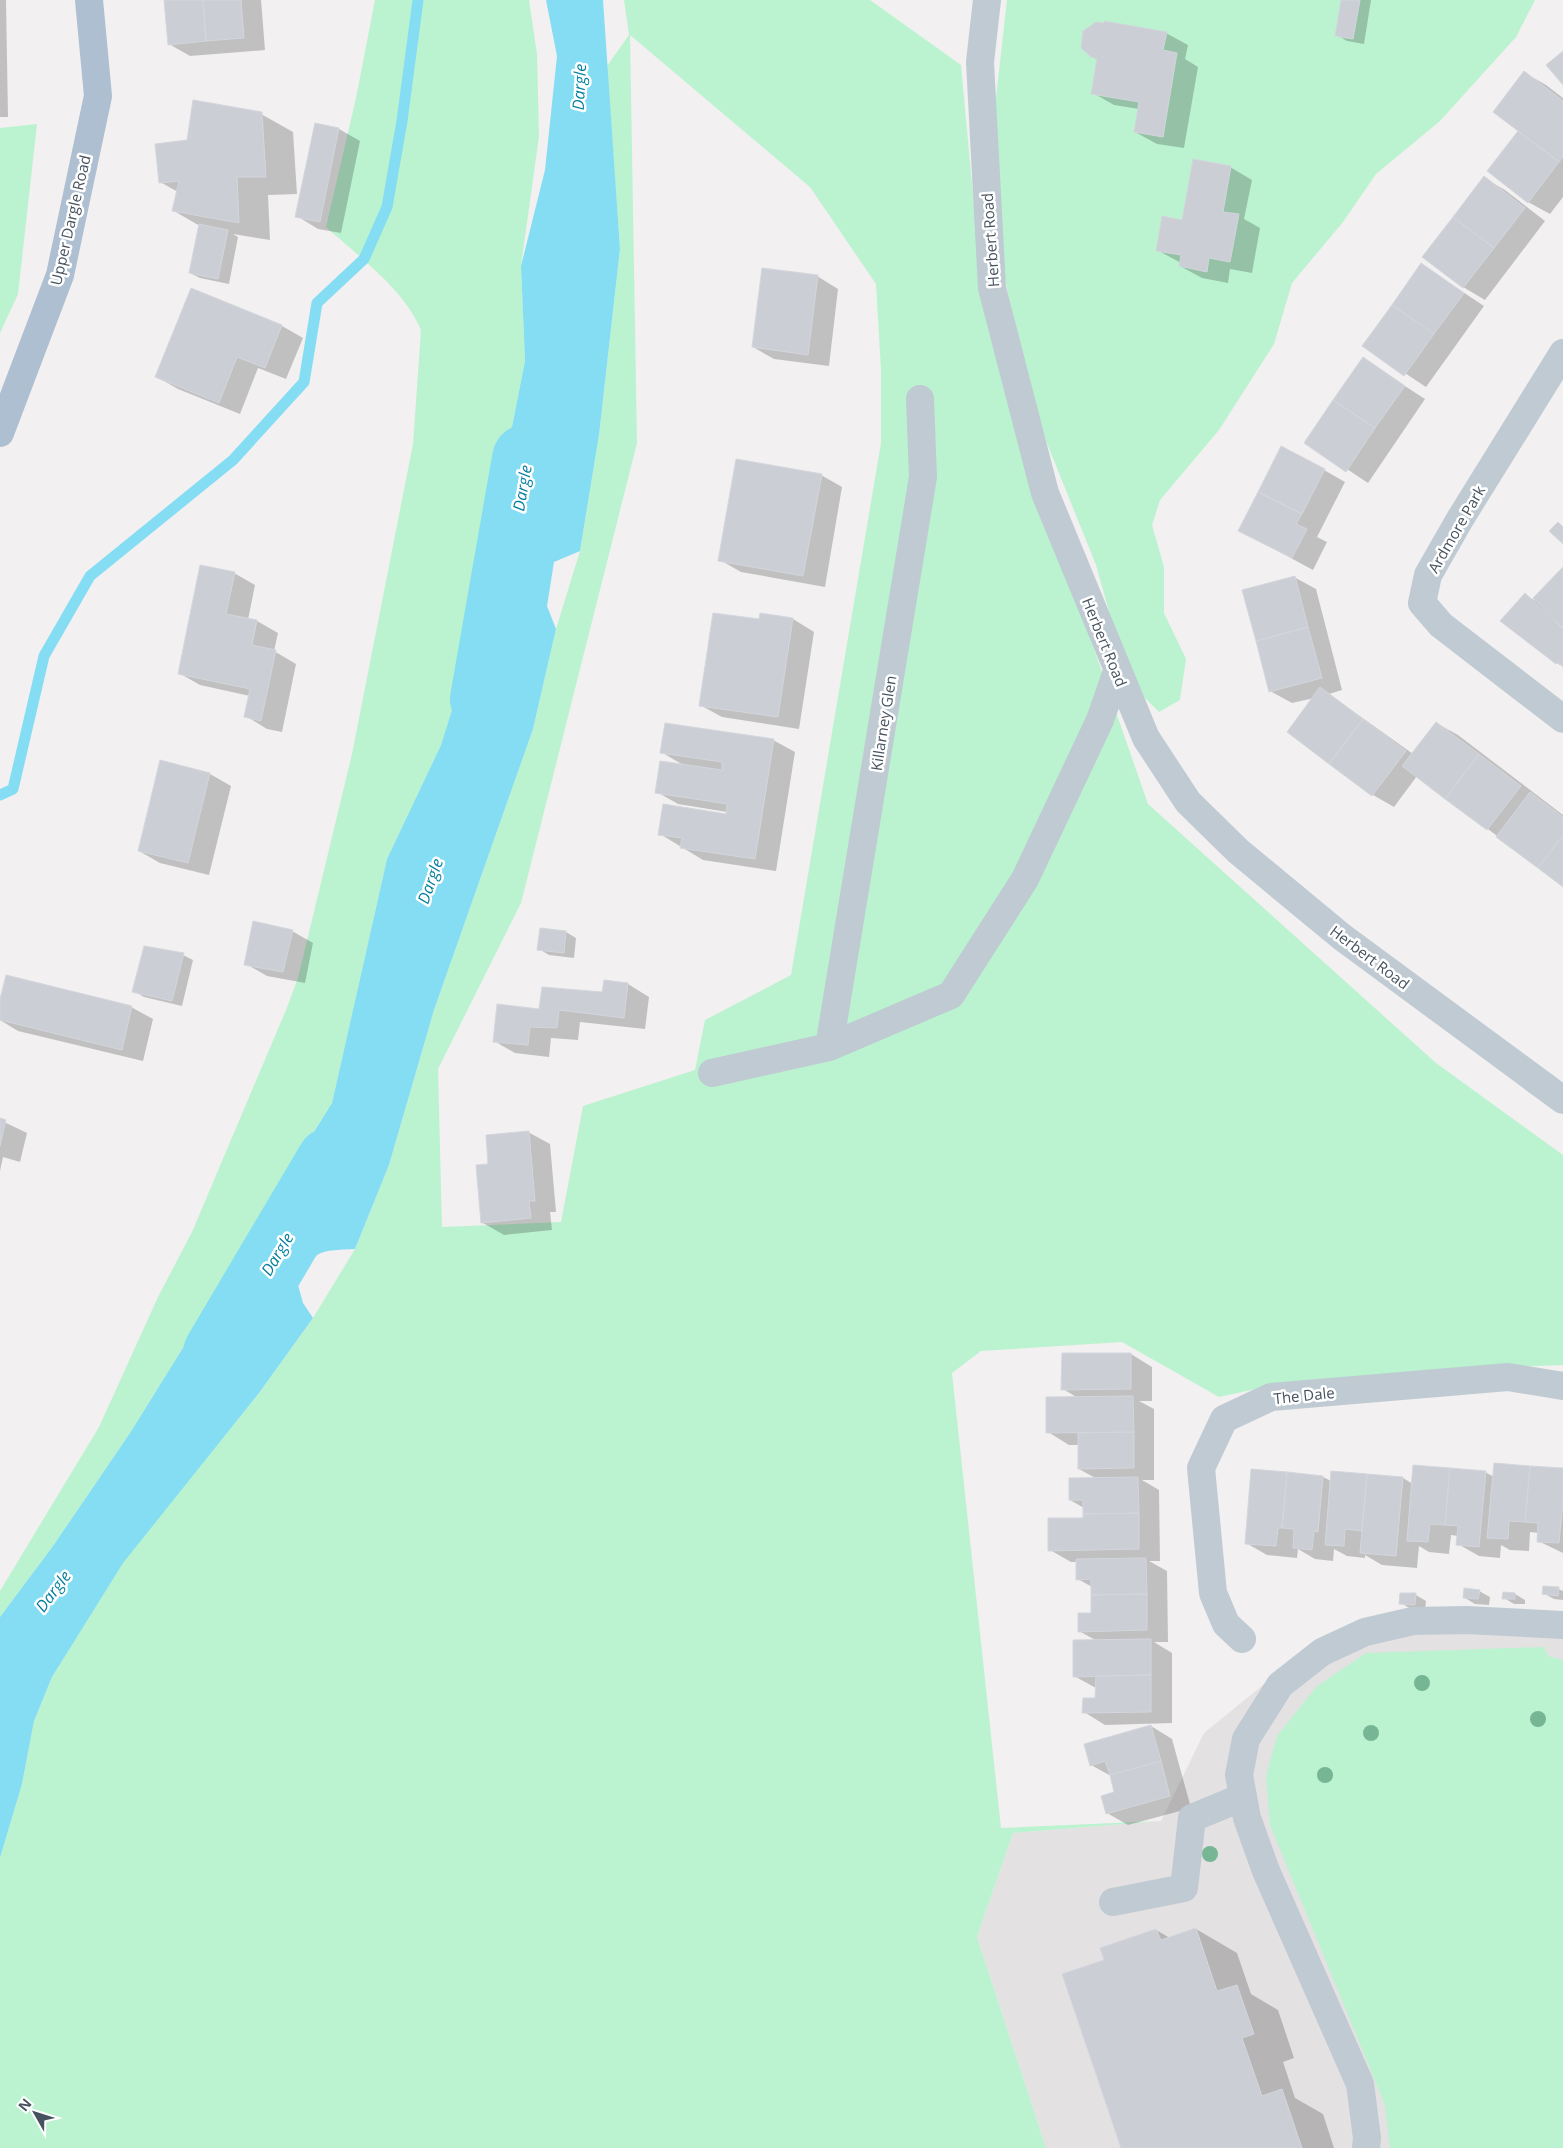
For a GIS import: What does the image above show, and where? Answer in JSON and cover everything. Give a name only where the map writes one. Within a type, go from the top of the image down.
[{"type":"main road","name":"Upper Dargle Road","points":[[0,432],[60,275],[96,106],[98,96],[89,0]]},
{"type":"street","name":"Herbert Road","points":[[987,0],[980,62],[992,288],[1045,493],[1146,738],[1188,802],[1226,838],[1342,937],[1563,1100]]},
{"type":"street","name":"Ardmore Park","points":[[1563,353],[1460,519],[1428,575],[1422,603],[1441,625],[1563,719]]},
{"type":"street","name":"Killarney Glen","points":[[829,1047],[923,477],[920,399]]},
{"type":"street","points":[[712,1073],[829,1047],[951,995],[1026,879],[1100,720],[1117,671]]},
{"type":"street","name":"The Dale","points":[[1242,1640],[1226,1624],[1213,1593],[1200,1468],[1224,1419],[1271,1397],[1508,1377],[1563,1386]]},
{"type":"street","points":[[1366,2148],[1367,2138],[1360,2084],[1266,1872],[1247,1818],[1239,1775],[1246,1739],[1280,1684],[1322,1652],[1365,1632],[1413,1621],[1466,1620],[1563,1625]]},
{"type":"street","points":[[1113,1902],[1184,1888],[1192,1818],[1243,1797]]},
{"type":"shaded area","points":[[1563,1625],[1563,2148],[1046,2148],[977,1937],[1013,1833],[1161,1821],[1204,1733],[1268,1681],[1372,1635]]},
{"type":"green space","points":[[375,0],[529,0],[537,54],[539,136],[521,266],[525,361],[493,523],[475,636],[441,745],[387,859],[332,1103],[130,1433],[53,1546],[0,1617],[0,1591],[99,1427],[158,1297],[192,1232],[286,1010],[298,978],[352,754],[413,444],[421,330],[414,315],[392,287],[380,274],[326,227],[356,98]]},
{"type":"green space","points":[[624,0],[870,0],[961,65],[982,292],[1040,494],[1148,804],[1436,1063],[1563,1155],[1563,1365],[1442,1370],[1279,1384],[1219,1397],[1122,1342],[981,1351],[952,1373],[1001,1828],[1161,1821],[1013,1833],[977,1937],[1046,2148],[0,2148],[0,1858],[22,1784],[34,1721],[52,1677],[122,1563],[259,1393],[313,1318],[355,1249],[389,1165],[434,1010],[533,729],[556,629],[580,551],[599,435],[620,249],[607,66],[629,35]],"holes":[[[630,35],[810,187],[876,284],[881,370],[881,443],[791,975],[705,1020],[695,1070],[583,1106],[561,1222],[442,1227],[438,1069],[521,903],[637,443]]]},
{"type":"green space","points":[[1007,0],[1535,0],[1516,37],[1440,121],[1376,174],[1343,222],[1292,283],[1274,344],[1219,430],[1160,500],[1152,525],[1164,567],[1164,613],[1186,659],[1180,700],[1159,712],[1129,682],[1096,565],[1028,396],[1000,253],[990,151]]},
{"type":"green space","points":[[37,124],[18,294],[0,333],[0,128]]},
{"type":"green space","points":[[1544,1647],[1548,1656],[1563,1660],[1563,2148],[1390,2148],[1385,2105],[1270,1825],[1266,1776],[1277,1736],[1316,1687],[1366,1653]]},
{"type":"water","points":[[546,0],[603,0],[620,249],[599,435],[580,551],[554,562],[547,606],[556,629],[533,729],[434,1010],[389,1165],[355,1249],[332,1250],[313,1258],[298,1285],[303,1303],[313,1318],[259,1393],[123,1563],[52,1677],[34,1721],[22,1784],[0,1858],[0,1617],[53,1546],[130,1433],[224,1282],[242,1281],[257,1276],[269,1268],[277,1257],[282,1245],[283,1231],[280,1215],[272,1199],[332,1103],[387,859],[441,745],[475,636],[490,613],[510,596],[518,583],[517,569],[493,523],[525,361],[521,266],[545,170],[557,56]]},
{"type":"building","points":[[164,0],[203,0],[206,41],[168,45]]},
{"type":"building","points":[[203,0],[241,0],[244,38],[206,41]]},
{"type":"building","points":[[1341,0],[1360,0],[1353,39],[1335,36]]},
{"type":"building","points":[[1104,21],[1167,32],[1163,50],[1177,53],[1163,137],[1134,132],[1139,102],[1091,94],[1097,58],[1091,57],[1081,48],[1083,31],[1096,22],[1104,23]]},
{"type":"building","points":[[1563,51],[1563,85],[1546,65]]},
{"type":"building","points":[[1524,71],[1563,101],[1563,157],[1559,162],[1493,112]]},
{"type":"building","points":[[193,100],[262,112],[266,177],[237,177],[239,223],[172,211],[179,181],[159,183],[155,144],[187,140]]},
{"type":"building","points":[[315,123],[339,128],[320,222],[295,217]]},
{"type":"building","points":[[1518,131],[1559,162],[1528,203],[1487,171]]},
{"type":"building","points":[[1193,159],[1231,166],[1223,212],[1239,214],[1230,262],[1209,258],[1207,272],[1179,266],[1181,255],[1156,251],[1162,216],[1182,220]]},
{"type":"building","points":[[1484,176],[1525,208],[1494,248],[1453,217]]},
{"type":"building","points":[[1453,217],[1494,248],[1463,288],[1422,257]]},
{"type":"building","points":[[199,224],[228,230],[218,279],[189,273]]},
{"type":"building","points":[[1421,263],[1464,293],[1434,334],[1392,305]]},
{"type":"building","points":[[762,268],[818,275],[808,355],[752,347]]},
{"type":"building","points":[[191,288],[282,325],[265,368],[237,357],[219,403],[155,377]]},
{"type":"building","points":[[1392,305],[1434,334],[1404,376],[1362,346]]},
{"type":"building","points":[[1363,357],[1405,386],[1375,428],[1333,400]]},
{"type":"building","points":[[1333,400],[1375,428],[1346,472],[1304,443]]},
{"type":"building","points":[[1281,446],[1325,469],[1302,514],[1258,492]]},
{"type":"building","points":[[736,459],[822,474],[803,576],[718,561]]},
{"type":"building","points":[[1258,492],[1302,514],[1296,524],[1307,529],[1292,558],[1238,531]]},
{"type":"building","points":[[1558,522],[1563,527],[1563,544],[1549,531]]},
{"type":"building","points":[[200,565],[235,572],[226,614],[257,620],[252,645],[276,650],[261,721],[244,717],[250,689],[178,674]]},
{"type":"building","points":[[1563,567],[1563,628],[1533,598]]},
{"type":"building","points":[[1295,576],[1308,627],[1256,641],[1242,590]]},
{"type":"building","points":[[1525,593],[1563,629],[1563,667],[1558,662],[1556,664],[1500,621]]},
{"type":"building","points":[[713,613],[759,619],[760,613],[793,618],[778,717],[699,706]]},
{"type":"building","points":[[1308,627],[1322,678],[1269,692],[1256,641]]},
{"type":"building","points":[[1320,687],[1363,719],[1329,764],[1287,732]]},
{"type":"building","points":[[1363,719],[1406,751],[1372,796],[1329,764]]},
{"type":"building","points":[[1436,722],[1479,754],[1445,799],[1402,766]]},
{"type":"building","points":[[665,723],[774,739],[755,859],[680,848],[682,838],[658,835],[663,804],[726,814],[727,804],[655,793],[660,761],[722,770],[722,762],[660,753]]},
{"type":"building","points":[[1479,754],[1521,786],[1487,830],[1445,799]]},
{"type":"building","points":[[160,760],[210,773],[188,863],[138,851]]},
{"type":"building","points":[[1530,792],[1563,817],[1563,835],[1538,868],[1496,837]]},
{"type":"building","points":[[1563,835],[1563,887],[1538,868]]},
{"type":"building","points":[[253,921],[293,930],[283,972],[244,965]]},
{"type":"building","points":[[540,928],[566,931],[564,953],[537,950]]},
{"type":"building","points":[[144,946],[184,953],[172,1001],[132,992]]},
{"type":"building","points":[[6,975],[132,1006],[122,1050],[0,1020],[0,999]]},
{"type":"building","points":[[604,980],[628,983],[624,1018],[559,1010],[557,1028],[530,1027],[528,1045],[493,1042],[497,1004],[539,1009],[542,987],[602,992]]},
{"type":"building","points":[[0,1118],[6,1120],[0,1146]]},
{"type":"building","points":[[529,1131],[535,1201],[529,1201],[531,1218],[481,1223],[476,1165],[488,1164],[486,1135]]},
{"type":"building","points":[[1062,1353],[1131,1353],[1131,1389],[1061,1390]]},
{"type":"building","points":[[1133,1396],[1134,1432],[1046,1433],[1046,1397]]},
{"type":"building","points":[[1134,1432],[1134,1468],[1078,1469],[1078,1433]]},
{"type":"building","points":[[1494,1463],[1530,1466],[1525,1522],[1509,1521],[1508,1539],[1487,1538]]},
{"type":"building","points":[[1413,1465],[1450,1468],[1445,1525],[1430,1524],[1428,1542],[1407,1541]]},
{"type":"building","points":[[1530,1466],[1563,1468],[1563,1501],[1559,1543],[1537,1542],[1538,1523],[1525,1522]]},
{"type":"building","points":[[1450,1468],[1486,1471],[1479,1547],[1456,1545],[1458,1526],[1445,1525]]},
{"type":"building","points":[[1251,1469],[1287,1472],[1282,1528],[1278,1528],[1276,1546],[1245,1544]]},
{"type":"building","points":[[1331,1471],[1367,1474],[1362,1531],[1345,1529],[1344,1546],[1325,1545]]},
{"type":"building","points":[[1287,1472],[1323,1476],[1318,1532],[1314,1531],[1312,1550],[1293,1548],[1294,1529],[1282,1528]]},
{"type":"building","points":[[1367,1474],[1403,1477],[1396,1556],[1360,1553]]},
{"type":"building","points":[[1138,1477],[1139,1513],[1083,1514],[1083,1500],[1069,1500],[1069,1478]]},
{"type":"building","points":[[1139,1513],[1139,1549],[1048,1551],[1048,1518],[1083,1518],[1083,1514]]},
{"type":"building","points":[[1146,1558],[1147,1594],[1091,1595],[1091,1579],[1076,1580],[1076,1559]]},
{"type":"building","points":[[1543,1586],[1559,1587],[1558,1596],[1542,1594]]},
{"type":"building","points":[[1464,1588],[1480,1590],[1478,1599],[1463,1598]]},
{"type":"building","points":[[1503,1592],[1515,1593],[1515,1599],[1502,1599]]},
{"type":"building","points":[[1400,1593],[1416,1593],[1415,1605],[1399,1604]]},
{"type":"building","points":[[1147,1594],[1147,1630],[1078,1632],[1078,1613],[1091,1613],[1091,1595]]},
{"type":"building","points":[[1151,1639],[1151,1675],[1073,1677],[1073,1640]]},
{"type":"building","points":[[1151,1675],[1151,1712],[1082,1713],[1083,1698],[1095,1698],[1096,1676]]},
{"type":"building","points":[[1151,1725],[1161,1761],[1110,1775],[1105,1761],[1090,1766],[1084,1744]]},
{"type":"building","points":[[1161,1761],[1170,1796],[1106,1814],[1101,1796],[1114,1792],[1110,1775]]},
{"type":"building","points":[[1196,1928],[1217,1991],[1237,1985],[1254,2034],[1242,2038],[1262,2096],[1282,2089],[1302,2148],[1121,2148],[1062,1974],[1104,1960],[1100,1948],[1156,1929],[1161,1940]]},
{"type":"waterway","points":[[0,795],[13,789],[44,656],[90,576],[233,460],[304,382],[317,303],[364,259],[387,207],[402,121],[418,0]]},
{"type":"waterway","name":"Dargle","points":[[485,699],[527,459]]},
{"type":"waterway","name":"Dargle","points":[[218,1353],[331,1162]]}]
